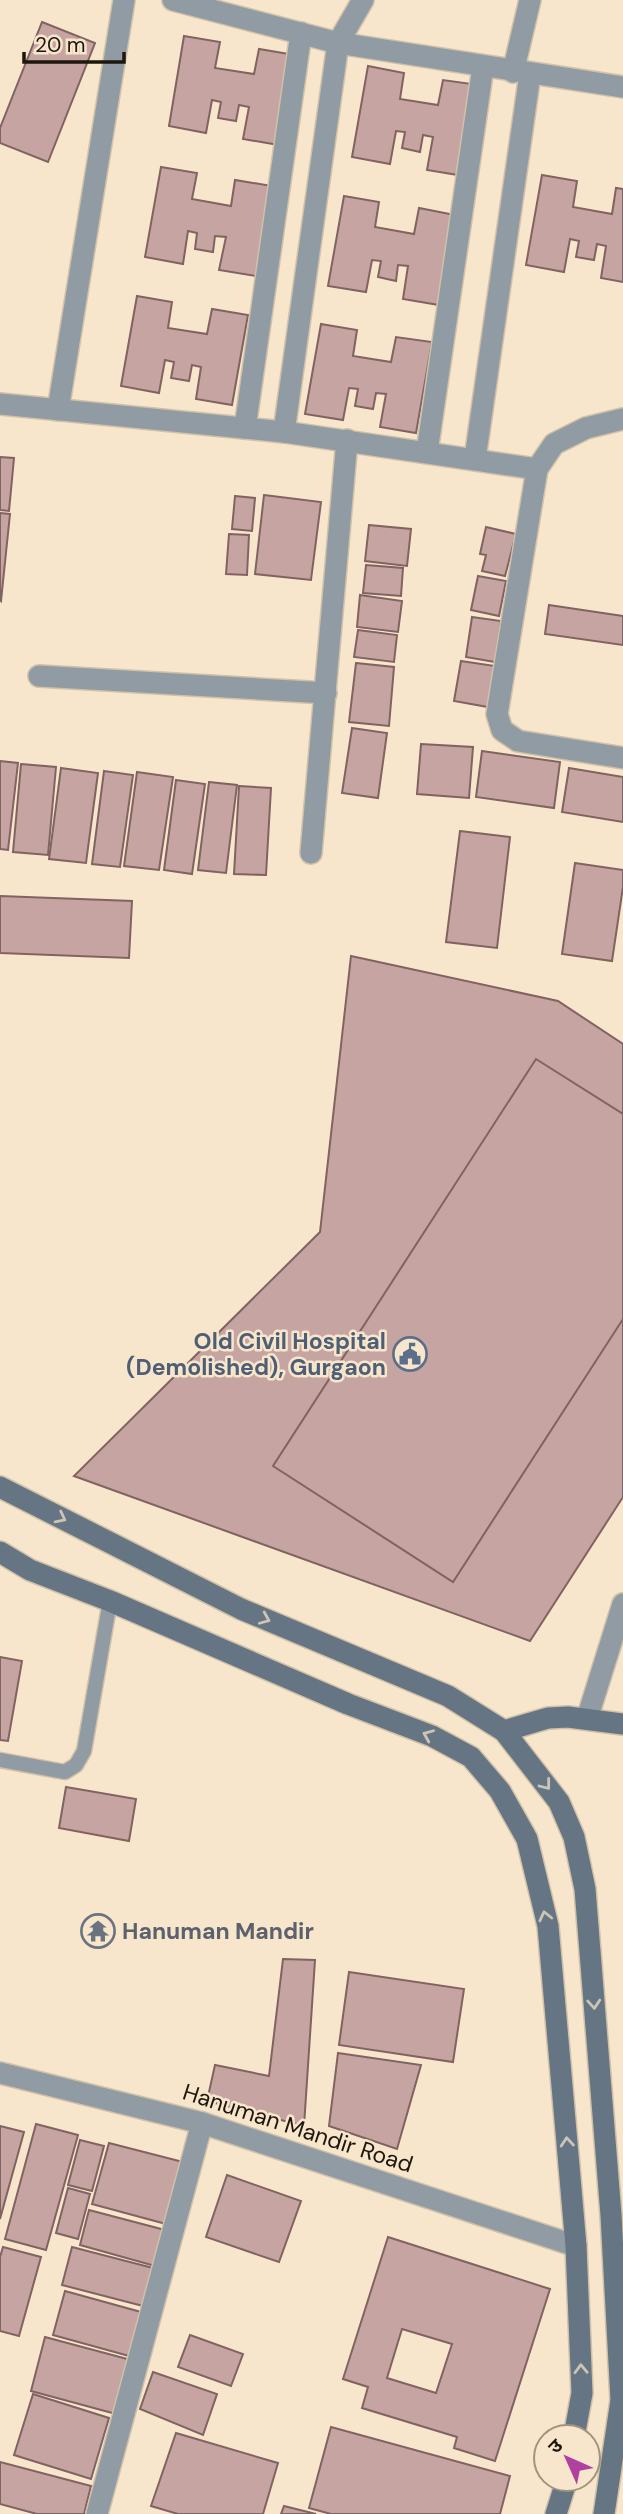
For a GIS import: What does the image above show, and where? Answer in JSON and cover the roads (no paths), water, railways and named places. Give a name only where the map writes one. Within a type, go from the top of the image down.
[{"type":"main road","points":[[0,1487],[241,1609],[448,1696],[504,1731],[559,1802],[574,1838],[585,1889],[611,2215],[621,2400],[604,2514]]},
{"type":"main road","points":[[0,1552],[30,1570],[110,1601],[348,1704],[432,1736],[471,1757],[500,1791],[527,1839],[548,1926],[576,2246],[582,2393],[577,2423]]},
{"type":"main road","points":[[0,1573],[30,1570]]},
{"type":"main road","points":[[504,1731],[548,1718],[587,1719],[623,1724]]},
{"type":"main road","points":[[562,2512],[565,2493]]},
{"type":"street","points":[[58,410],[124,0]]},
{"type":"street","points":[[173,0],[338,43],[623,87]]},
{"type":"street","points":[[284,432],[338,43],[363,0]]},
{"type":"street","points":[[475,459],[530,0]]},
{"type":"street","points":[[245,428],[301,33]]},
{"type":"street","points":[[427,452],[484,66]]},
{"type":"street","points":[[0,404],[284,432],[537,469]]},
{"type":"street","points":[[623,419],[586,428],[554,444],[537,469],[496,714],[502,730],[518,741],[623,758]]},
{"type":"street","points":[[311,853],[347,440]]},
{"type":"street","points":[[39,676],[326,694]]},
{"type":"street","points":[[587,1719],[623,1604]]},
{"type":"street","name":"Hanuman Mandir Road","points":[[0,2073],[202,2123],[576,2246]]},
{"type":"street","points":[[97,2514],[202,2123]]},
{"type":"lane","points":[[0,1760],[65,1772],[76,1765],[84,1751],[110,1601]]},
{"type":"place","name":"Old Civil Hospital (Demolished), Gurgaon","points":[[410,1354]]},
{"type":"place","name":"Hanuman Mandir","points":[[98,1931]]}]
